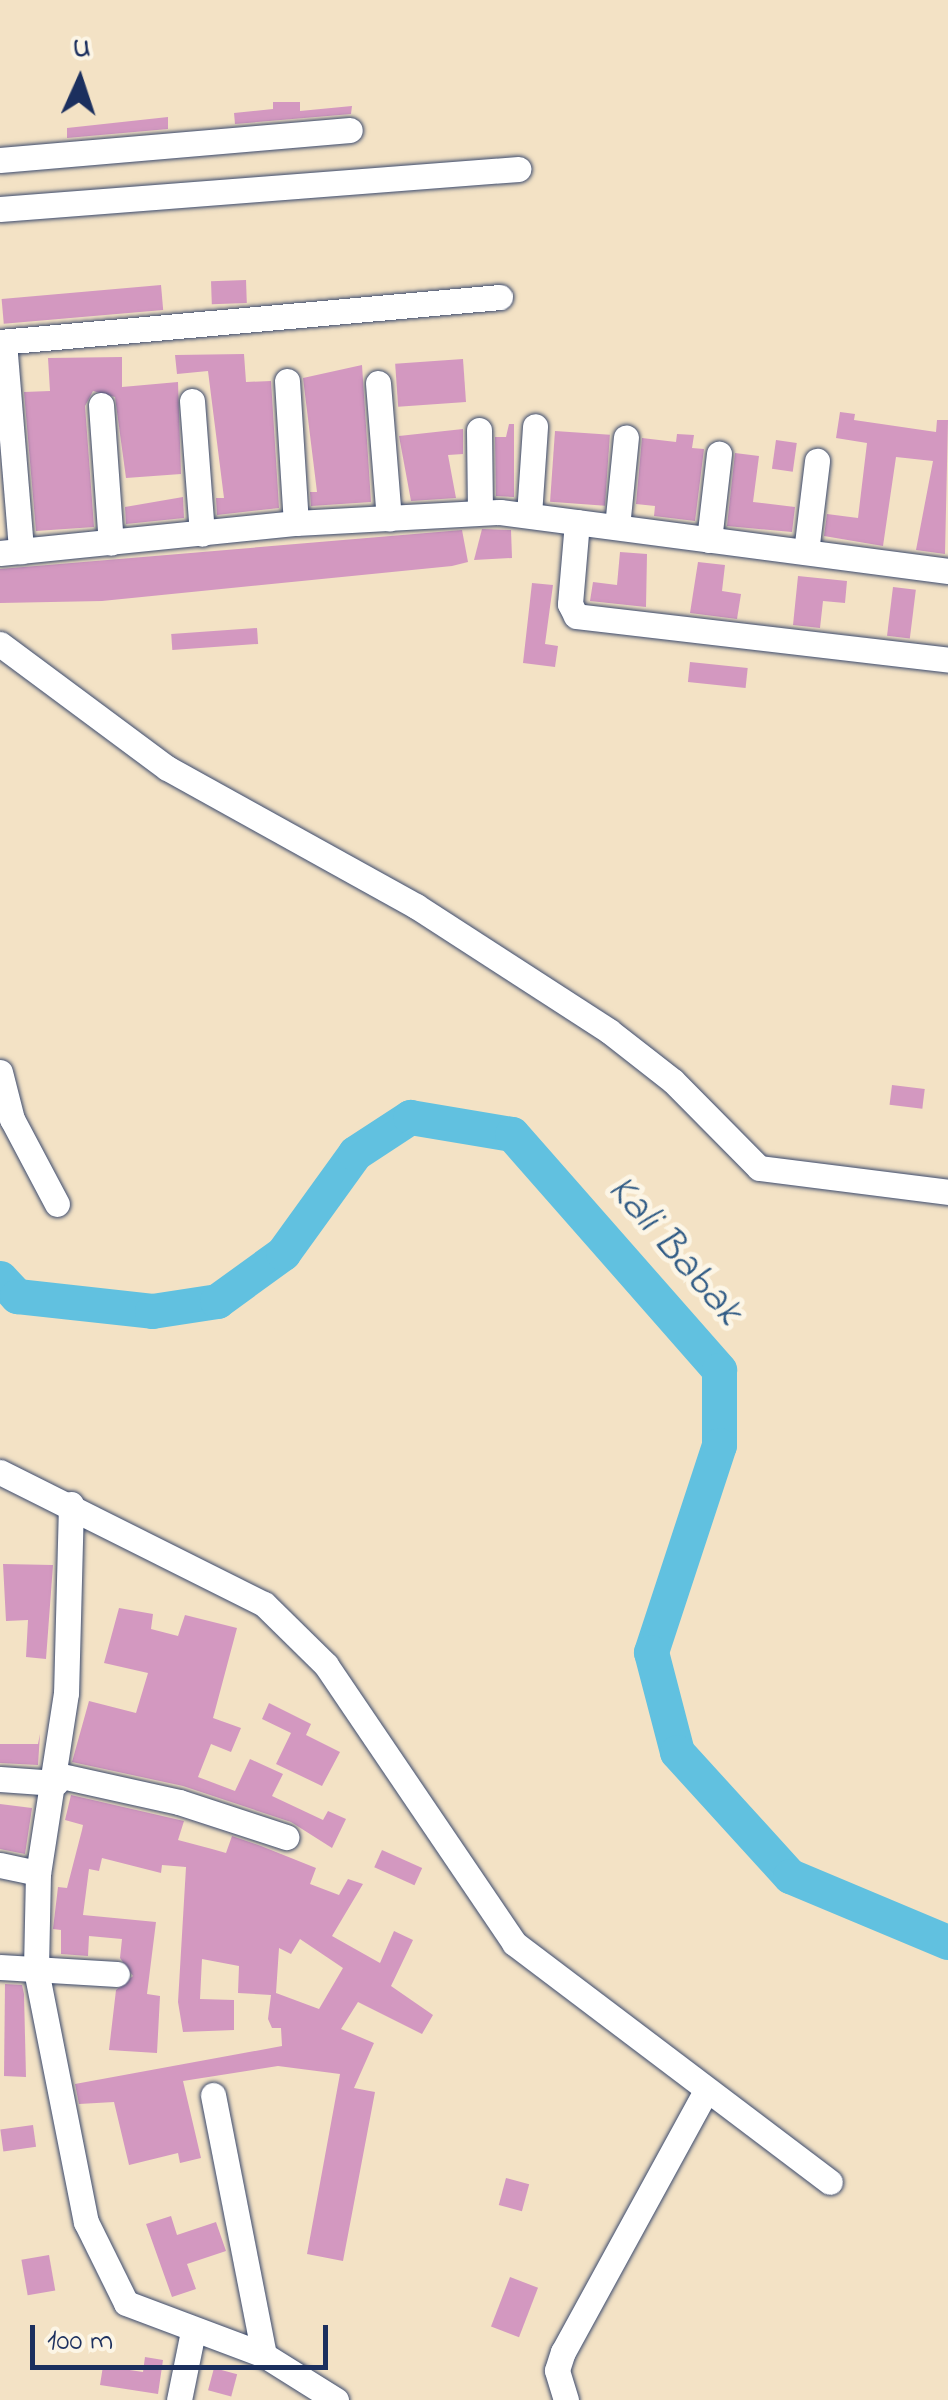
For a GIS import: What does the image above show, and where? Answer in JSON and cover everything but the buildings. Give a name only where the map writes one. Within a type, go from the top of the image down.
[{"type":"street","points":[[0,160],[350,130]]},
{"type":"street","points":[[0,209],[518,168]]},
{"type":"street","points":[[500,297],[2,342],[10,552],[296,523],[480,512],[529,515],[948,571]]},
{"type":"street","points":[[288,381],[296,523]]},
{"type":"street","points":[[378,384],[389,518]]},
{"type":"street","points":[[192,402],[202,534]]},
{"type":"street","points":[[101,404],[112,544]]},
{"type":"street","points":[[529,515],[535,426]]},
{"type":"street","points":[[479,430],[480,512]]},
{"type":"street","points":[[617,527],[626,437]]},
{"type":"street","points":[[710,540],[718,454]]},
{"type":"street","points":[[806,552],[816,461]]},
{"type":"street","points":[[578,522],[570,604],[576,616],[948,660]]},
{"type":"street","points":[[0,644],[168,768],[416,906],[603,1027],[672,1081],[759,1168],[948,1192]]},
{"type":"street","points":[[0,1072],[18,1133],[57,1204]]},
{"type":"street","points":[[0,1472],[224,1580],[293,1630],[326,1665],[514,1943],[830,2182]]},
{"type":"street","points":[[71,1504],[57,1779],[38,1873],[36,1970],[61,2117],[86,2222],[106,2272],[126,2303],[264,2356],[336,2400]]},
{"type":"street","points":[[0,1778],[57,1779],[179,1802],[286,1838]]},
{"type":"street","points":[[0,1865],[38,1873]]},
{"type":"street","points":[[0,1967],[117,1974]]},
{"type":"street","points":[[566,2400],[556,2370],[564,2352],[706,2090]]},
{"type":"street","points":[[213,2095],[264,2356]]},
{"type":"street","points":[[179,2400],[193,2331]]},
{"type":"waterway","name":"Kali Babak","points":[[0,1278],[17,1296],[152,1311],[217,1301],[283,1253],[355,1153],[410,1117],[512,1134],[719,1370],[719,1445],[651,1652],[677,1752],[790,1876],[948,1942]]}]
